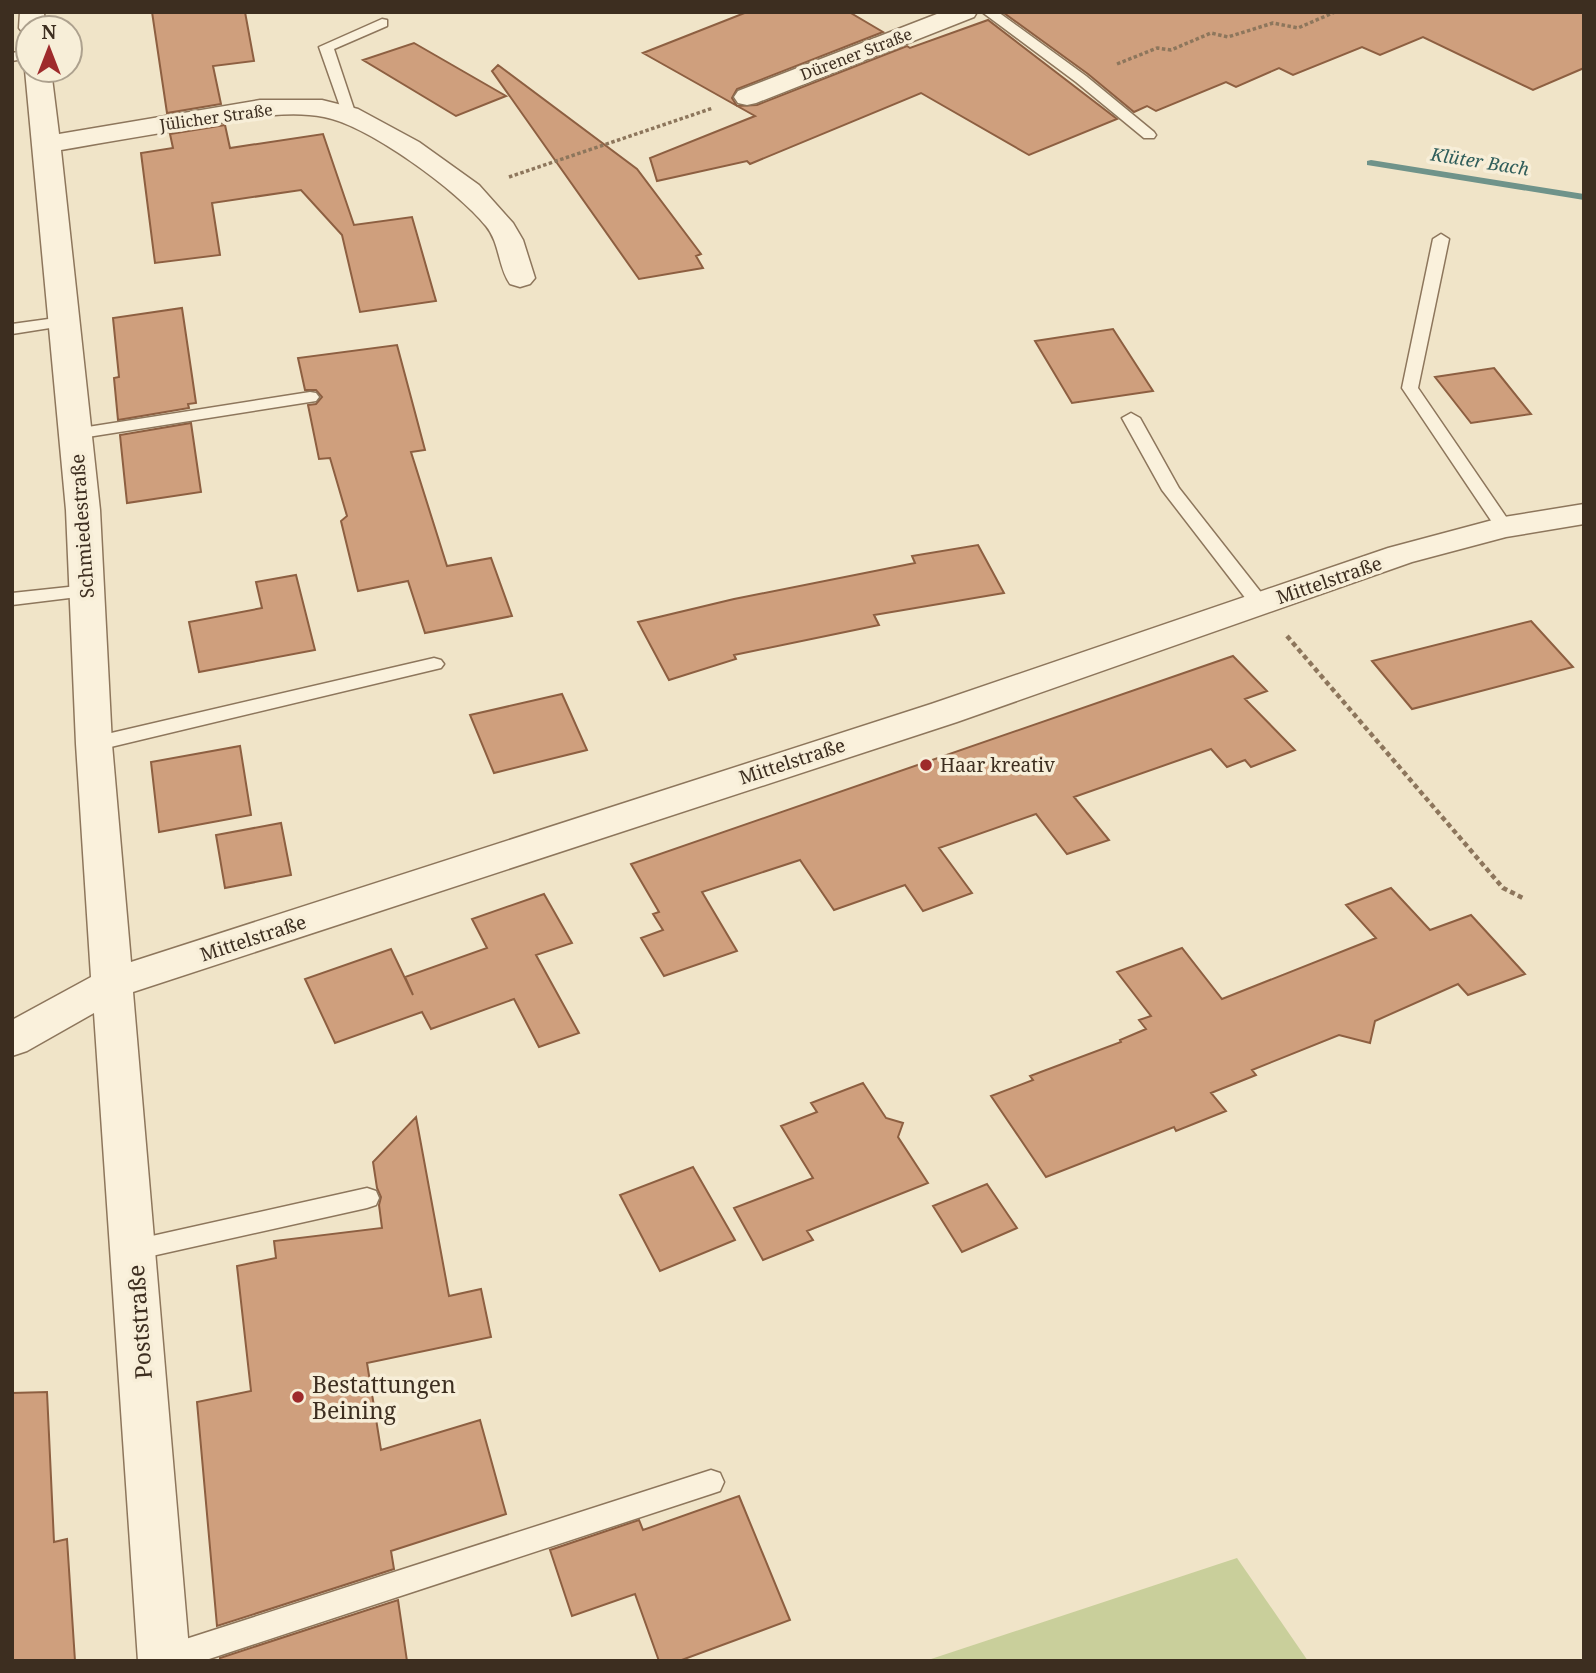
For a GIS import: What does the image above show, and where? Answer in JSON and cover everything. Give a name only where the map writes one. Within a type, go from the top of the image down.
[{"type":"street","name":"Dürener Straße","points":[[747,97],[965,12]]},
{"type":"street","name":"Schmiedestraße","points":[[40,84],[83,510],[94,744],[114,983]]},
{"type":"street","name":"Jülicher Straße","points":[[47,144],[260,108],[322,108],[349,115],[409,148],[469,191],[499,223],[509,240],[520,278]]},
{"type":"street","name":"Mittelstraße","points":[[12,1040],[114,983],[944,713],[1400,555],[1504,527],[1584,514]]},
{"type":"street","name":"Poststraße","points":[[114,983],[164,1660]]},
{"type":"lane","points":[[989,12],[1081,79],[1149,135]]},
{"type":"lane","points":[[349,115],[326,47],[382,23]]},
{"type":"lane","points":[[1441,239],[1410,388],[1504,527]]},
{"type":"lane","points":[[12,328],[63,322]]},
{"type":"lane","points":[[75,434],[310,397]]},
{"type":"lane","points":[[1131,418],[1171,490],[1260,604]]},
{"type":"lane","points":[[12,599],[86,591]]},
{"type":"lane","points":[[94,744],[434,664]]},
{"type":"lane","points":[[134,1250],[368,1198]]},
{"type":"lane","points":[[164,1660],[711,1482]]},
{"type":"path","points":[[1081,79],[1157,48],[1171,50],[1211,33],[1228,37],[1273,23],[1298,28],[1335,12]]},
{"type":"path","points":[[469,191],[747,97]]},
{"type":"path","points":[[1260,604],[1503,888],[1525,899]]},
{"type":"green space","points":[[1237,1558],[1308,1661],[925,1661]]},
{"type":"building","points":[[152,12],[245,12],[254,61],[213,66],[221,104],[167,113]]},
{"type":"building","points":[[747,12],[849,12],[883,32],[737,89],[732,98],[737,106],[643,53]]},
{"type":"building","points":[[1584,12],[1584,68],[1533,90],[1423,37],[1380,55],[1362,47],[1293,75],[1279,68],[1236,87],[1226,82],[1156,111],[1147,106],[1134,112],[1088,74],[1004,13]]},
{"type":"building","points":[[988,20],[1117,119],[1029,155],[921,93],[750,164],[747,161],[657,181],[650,158],[755,116],[737,106],[757,105],[907,46],[910,48]]},
{"type":"building","points":[[414,43],[506,96],[456,116],[363,60]]},
{"type":"building","points":[[498,65],[637,169],[701,254],[696,256],[703,268],[639,279],[492,71]]},
{"type":"building","points":[[225,125],[230,148],[323,134],[354,225],[412,217],[436,301],[360,312],[342,235],[301,190],[212,203],[220,255],[155,263],[141,153],[173,148],[170,134]]},
{"type":"building","points":[[182,308],[196,403],[188,404],[189,408],[118,420],[114,378],[119,377],[113,318]]},
{"type":"building","points":[[1113,329],[1153,391],[1072,403],[1035,341]]},
{"type":"building","points":[[397,345],[425,450],[411,452],[447,566],[491,558],[512,616],[425,633],[408,581],[358,591],[341,521],[347,516],[330,458],[319,459],[308,405],[316,404],[322,397],[316,390],[305,390],[298,358]]},
{"type":"building","points":[[1494,368],[1531,414],[1471,423],[1435,377]]},
{"type":"building","points":[[191,423],[201,492],[127,503],[120,435]]},
{"type":"building","points":[[978,545],[1004,593],[874,615],[879,625],[734,655],[736,659],[669,680],[638,622],[734,599],[915,563],[912,556]]},
{"type":"building","points":[[296,575],[315,650],[199,672],[189,622],[262,608],[256,582]]},
{"type":"building","points":[[1531,621],[1573,667],[1412,709],[1372,661]]},
{"type":"building","points":[[1233,656],[1267,691],[1245,699],[1295,750],[1251,767],[1245,760],[1227,767],[1211,749],[1074,797],[1109,840],[1067,854],[1036,814],[939,848],[972,893],[923,911],[905,885],[834,910],[800,860],[702,892],[737,951],[664,976],[641,938],[663,930],[653,914],[659,912],[631,864]]},
{"type":"building","points":[[562,694],[587,750],[494,773],[470,715]]},
{"type":"building","points":[[240,746],[251,815],[159,832],[151,762]]},
{"type":"building","points":[[281,823],[291,875],[225,888],[216,835]]},
{"type":"building","points":[[1391,888],[1430,930],[1471,915],[1525,974],[1468,995],[1458,984],[1375,1021],[1370,1043],[1339,1035],[1252,1070],[1256,1075],[1211,1093],[1226,1111],[1176,1131],[1174,1127],[1046,1177],[991,1096],[1033,1080],[1030,1076],[1121,1042],[1120,1040],[1146,1029],[1139,1020],[1151,1016],[1117,972],[1182,948],[1222,999],[1376,938],[1346,905]]},
{"type":"building","points":[[544,894],[572,943],[536,955],[579,1033],[539,1047],[514,999],[431,1029],[422,1012],[335,1043],[305,979],[391,949],[413,995],[405,977],[487,948],[472,919]]},
{"type":"building","points":[[863,1083],[886,1118],[903,1123],[898,1137],[928,1183],[807,1231],[813,1240],[763,1260],[734,1208],[813,1178],[781,1126],[817,1112],[811,1103]]},
{"type":"building","name":"Bestattungen Beining","points":[[416,1117],[449,1296],[481,1289],[491,1337],[367,1363],[381,1450],[480,1420],[506,1514],[391,1551],[394,1569],[217,1626],[197,1402],[251,1391],[237,1266],[276,1258],[274,1241],[382,1228],[379,1205],[381,1197],[373,1162]]},
{"type":"building","points":[[693,1167],[735,1240],[660,1271],[620,1195]]},
{"type":"building","points":[[987,1184],[1017,1228],[962,1252],[933,1206]]},
{"type":"building","points":[[47,1392],[54,1542],[67,1539],[75,1661],[12,1661],[12,1393]]},
{"type":"building","points":[[739,1496],[790,1620],[679,1661],[659,1661],[635,1594],[572,1616],[550,1550],[639,1520],[643,1530]]},
{"type":"building","points":[[398,1600],[407,1661],[220,1661],[220,1658]]},
{"type":"waterway","name":"Klüter Bach","points":[[1371,163],[1584,197]]},
{"type":"place","name":"Haar kreativ","points":[[926,765]]},
{"type":"place","name":"Bestattungen Beining","points":[[298,1397]]}]
